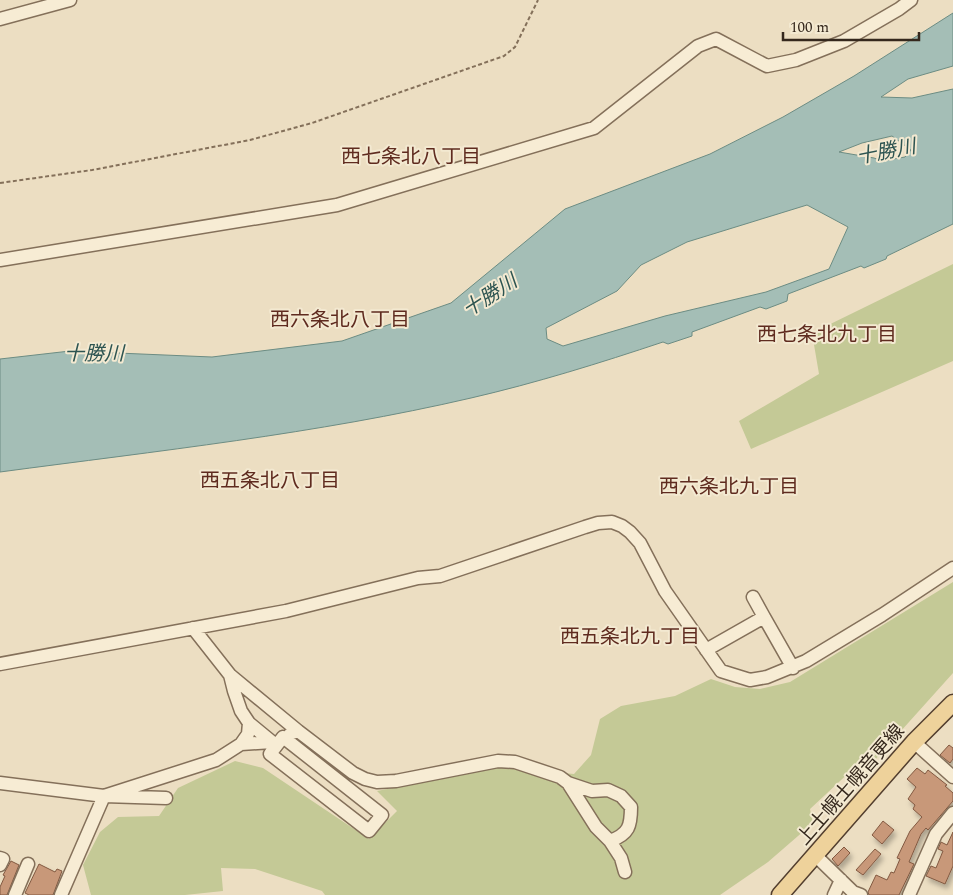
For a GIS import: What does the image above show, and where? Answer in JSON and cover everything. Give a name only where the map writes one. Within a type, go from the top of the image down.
[{"type":"main road","name":"上士幌士幌音更線","points":[[780,895],[914,742],[953,703]]},
{"type":"street","points":[[0,19],[70,0]]},
{"type":"street","points":[[0,260],[337,205],[594,128],[698,46],[716,39],[767,66],[796,60],[844,41],[911,0]]},
{"type":"street","points":[[0,664],[286,611],[418,578],[440,576],[598,522],[612,522],[622,526],[640,542],[665,592],[721,670],[750,680],[767,677],[793,668],[806,661],[882,615],[953,568]]},
{"type":"street","points":[[753,597],[793,668]]},
{"type":"street","points":[[706,650],[764,616]]},
{"type":"street","points":[[193,628],[230,675],[353,773],[377,782],[396,782],[498,761],[515,762],[560,777],[568,783],[592,791],[608,790],[621,796],[631,807],[631,820],[627,832],[619,838],[610,841]]},
{"type":"street","points":[[230,675],[241,711],[249,723],[277,740],[296,747],[382,815],[369,831],[270,754],[277,740]]},
{"type":"street","points":[[61,895],[104,796],[216,760],[241,744],[248,734],[249,723]]},
{"type":"street","points":[[241,744],[277,740],[298,731]]},
{"type":"street","points":[[914,742],[953,777]]},
{"type":"street","points":[[283,764],[296,747]]},
{"type":"street","points":[[0,783],[104,796],[166,798]]},
{"type":"street","points":[[568,783],[596,827],[610,841],[621,858],[625,872]]},
{"type":"street","points":[[909,895],[936,834],[953,813]]},
{"type":"street","points":[[816,856],[853,892],[861,895]]},
{"type":"street","points":[[0,858],[2,859],[0,865]]},
{"type":"street","points":[[15,895],[28,864]]},
{"type":"street","points":[[834,895],[841,880]]},
{"type":"path","points":[[0,183],[92,170],[250,140],[322,120],[504,56],[515,47],[538,0]]},
{"type":"green space","points":[[953,264],[953,361],[751,449],[739,421],[819,374],[812,333]]},
{"type":"green space","points":[[953,582],[953,673],[874,761],[855,767],[810,809],[813,823],[768,862],[720,895],[325,895],[322,891],[255,869],[221,868],[223,891],[185,895],[91,895],[83,865],[100,832],[118,817],[159,816],[178,788],[235,761],[263,768],[369,839],[397,811],[377,791],[497,767],[574,774],[591,755],[600,719],[621,706],[675,696],[711,679],[735,687],[760,689],[790,682]]},
{"type":"water","name":"十勝川","points":[[953,13],[953,66],[908,79],[881,97],[912,98],[953,89],[953,224],[887,256],[886,259],[864,268],[861,266],[788,294],[787,301],[766,309],[760,307],[692,332],[692,336],[668,344],[663,342],[520,386],[471,398],[413,411],[295,432],[0,472],[0,359],[70,351],[212,357],[342,341],[451,303],[565,209],[710,154],[783,117],[854,76]],"holes":[[[892,136],[911,150],[905,157],[882,161],[839,152],[862,143]],[[807,205],[848,227],[829,269],[766,292],[665,316],[563,346],[547,339],[546,328],[617,291],[641,265],[687,242]]]},
{"type":"building","points":[[949,745],[953,748],[953,759],[950,763],[940,755]]},
{"type":"building","points":[[917,768],[925,774],[928,770],[947,785],[945,786],[953,793],[953,801],[928,830],[926,828],[921,834],[909,862],[914,864],[899,895],[869,895],[868,892],[876,875],[887,880],[891,872],[894,873],[900,859],[897,858],[910,831],[922,817],[913,809],[915,805],[908,799],[916,787],[907,779]]},
{"type":"building","points":[[883,821],[894,830],[882,844],[872,835]]},
{"type":"building","points":[[953,832],[953,866],[945,884],[926,876],[931,866],[936,868],[943,851],[938,849],[941,842],[947,845]]},
{"type":"building","points":[[844,847],[850,853],[838,866],[832,859]]},
{"type":"building","points":[[875,849],[881,854],[863,875],[856,870]]},
{"type":"building","points":[[11,861],[19,865],[7,895],[0,895],[0,887],[5,876],[3,875]]},
{"type":"building","points":[[39,864],[55,872],[57,869],[62,871],[53,895],[29,895],[25,893]]},
{"type":"district","name":"西七条北八丁目","points":[[411,157]]},
{"type":"district","name":"西六条北八丁目","points":[[340,320]]},
{"type":"district","name":"西七条北九丁目","points":[[827,335]]},
{"type":"district","name":"西五条北八丁目","points":[[270,481]]},
{"type":"district","name":"西六条北九丁目","points":[[729,487]]},
{"type":"district","name":"西五条北九丁目","points":[[630,637]]}]
